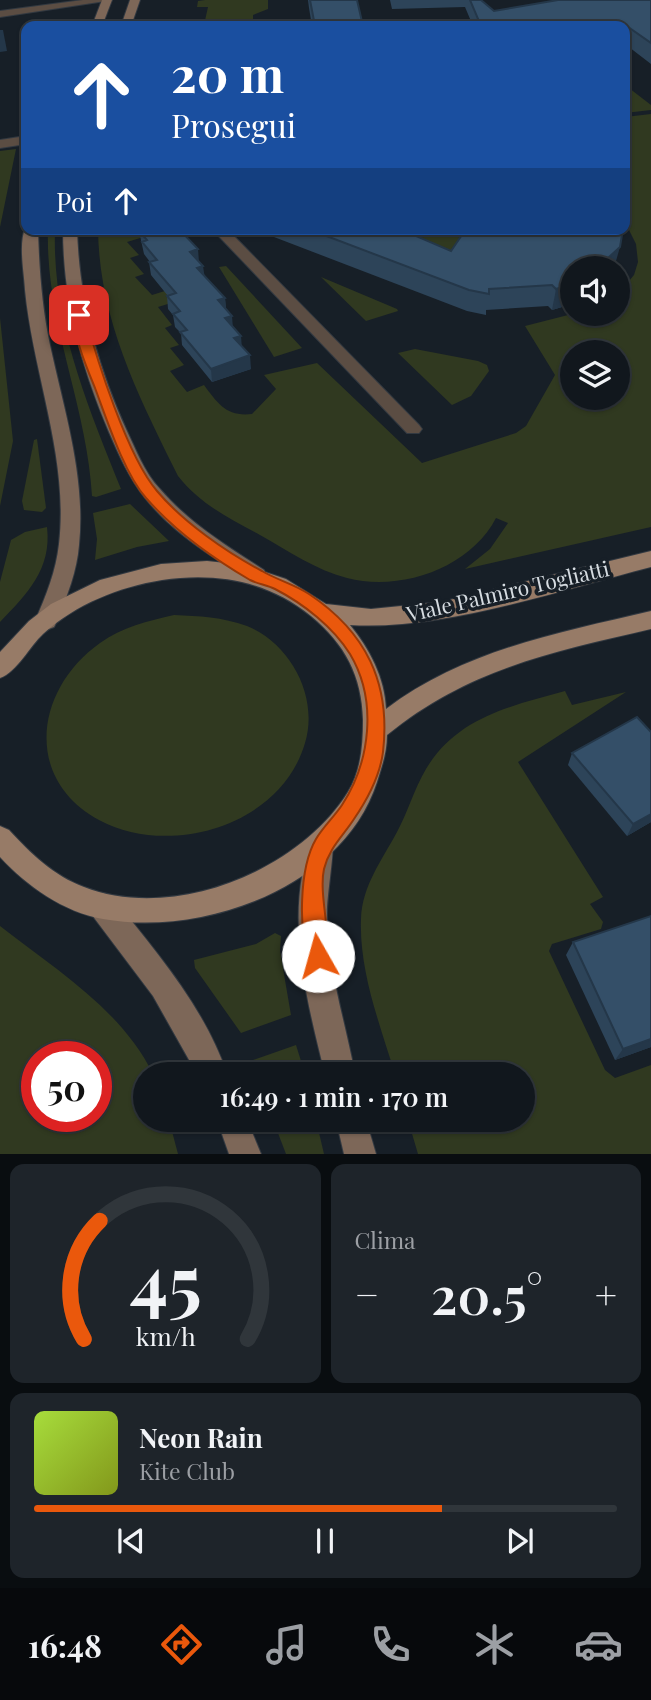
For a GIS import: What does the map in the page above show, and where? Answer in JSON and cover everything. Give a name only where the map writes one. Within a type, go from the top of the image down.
[{"type":"main road","points":[[99,21],[107,0]]},
{"type":"main road","points":[[128,21],[135,0]]},
{"type":"main road","points":[[31,235],[35,311],[65,460],[70,513],[68,553],[46,621]]},
{"type":"main road","points":[[70,235],[69,256],[74,295],[89,356],[139,476],[150,494],[174,518],[257,576]]},
{"type":"main road","name":"Viale Palmiro Togliatti","points":[[322,612],[347,618],[370,618],[433,612],[651,559]]},
{"type":"main road","points":[[0,669],[27,637],[46,621],[73,600],[103,586],[150,572],[198,568],[257,576],[279,584],[322,612],[344,631],[360,656],[372,686],[376,730],[374,754],[363,786],[323,845],[286,872],[250,891],[210,904],[170,911],[102,906],[55,888],[25,867],[0,838]]},
{"type":"main road","points":[[376,730],[424,694],[471,671],[651,620]]},
{"type":"main road","points":[[323,845],[314,870],[313,916],[327,1022],[337,1062]]},
{"type":"main road","points":[[0,858],[25,867]]},
{"type":"main road","points":[[102,906],[162,983],[194,1035],[206,1062]]},
{"type":"main road","points":[[236,1132],[244,1154]]},
{"type":"main road","points":[[354,1132],[360,1154]]},
{"type":"street","points":[[0,15],[107,0]]},
{"type":"street","points":[[0,144],[21,141]]},
{"type":"street","points":[[225,235],[413,429]]},
{"type":"green space","points":[[268,0],[268,9],[253,15],[253,21],[205,21],[208,7],[197,7],[198,1]]},
{"type":"green space","points":[[630,89],[651,105],[651,110],[630,112]]},
{"type":"green space","points":[[651,114],[651,527],[465,569],[490,549],[508,523],[496,518],[484,536],[452,563],[411,578],[389,582],[368,581],[336,575],[302,560],[216,510],[196,495],[178,476],[136,387],[113,326],[105,295],[98,235],[150,235],[127,242],[139,255],[130,258],[144,274],[135,277],[152,295],[197,281],[207,292],[158,307],[172,325],[165,328],[179,345],[170,348],[184,365],[170,371],[187,392],[204,385],[224,408],[236,413],[252,414],[276,389],[264,375],[317,363],[422,463],[516,433],[526,426],[555,375],[525,326],[560,317],[560,326],[630,326],[630,280],[638,262],[636,244],[630,232],[630,116]]},
{"type":"green space","points":[[16,149],[0,227],[0,151]]},
{"type":"green space","points":[[48,235],[55,235],[59,297],[74,362],[121,489],[96,497],[92,496],[83,429],[59,330],[49,263]]},
{"type":"green space","points":[[411,235],[516,235],[467,257]]},
{"type":"green space","points":[[226,266],[302,348],[274,357],[219,267]]},
{"type":"green space","points":[[321,277],[397,309],[398,311],[366,321]]},
{"type":"green space","points":[[0,318],[13,441],[0,506]]},
{"type":"green space","points":[[415,349],[478,361],[487,365],[489,371],[471,396],[452,405],[398,353]]},
{"type":"green space","points":[[37,439],[46,508],[42,512],[24,510],[22,501],[34,440]]},
{"type":"green space","points":[[130,504],[169,541],[137,547],[95,560],[97,539],[93,513]]},
{"type":"green space","points":[[47,527],[46,556],[36,580],[0,622],[0,582],[11,540],[25,532]]},
{"type":"green space","points":[[174,615],[238,623],[263,634],[277,645],[298,674],[308,708],[308,726],[305,743],[292,772],[273,795],[248,814],[219,827],[189,834],[157,836],[127,831],[99,820],[75,803],[58,782],[49,758],[47,733],[51,708],[62,684],[78,662],[100,643],[117,633]]},
{"type":"green space","points":[[565,691],[572,705],[626,692],[518,762],[603,897],[590,904],[603,922],[601,929],[552,944],[549,951],[605,1070],[615,1078],[651,1065],[651,1154],[418,1154],[412,1132],[535,1132],[535,1062],[391,1062],[372,998],[363,958],[362,907],[374,874],[426,769],[439,751],[469,725],[525,702]]},
{"type":"green space","points":[[0,926],[86,992],[140,1051],[146,1062],[133,1062],[133,1132],[172,1132],[178,1154],[0,1154]]},
{"type":"green space","points":[[275,933],[281,936],[280,951],[291,1015],[241,1033],[195,968],[194,960],[256,944]]},
{"type":"green space","points":[[296,1045],[301,1062],[254,1062]]},
{"type":"green space","points":[[278,1132],[319,1132],[324,1154],[286,1154]]},
{"type":"building","points":[[310,0],[357,0],[362,21],[314,21]]},
{"type":"building","points":[[470,0],[481,0],[494,11],[558,0],[651,0],[651,43],[630,28],[630,21],[479,21]]},
{"type":"building","points":[[143,235],[185,235],[198,249],[190,252],[203,266],[197,268],[225,298],[218,300],[232,316],[225,318],[241,336],[234,338],[250,355],[211,369],[180,332],[187,330],[173,314],[180,311],[167,296],[176,293],[149,262],[157,260],[142,242],[147,240]]},
{"type":"building","points":[[324,235],[414,235],[451,251],[462,235],[622,235],[620,247],[610,256],[560,256],[560,288],[556,289],[552,285],[489,289],[489,294],[469,290]]},
{"type":"building","points":[[637,717],[651,732],[651,814],[633,824],[572,753]]},
{"type":"building","points":[[651,916],[651,1039],[623,1049],[573,942]]},
{"type":"route","points":[[79,315],[89,356],[124,446],[150,494],[174,518],[198,536],[257,576],[304,598],[344,631],[360,656],[372,686],[376,711],[374,754],[363,786],[323,845],[314,870],[313,916],[318,956]]}]
